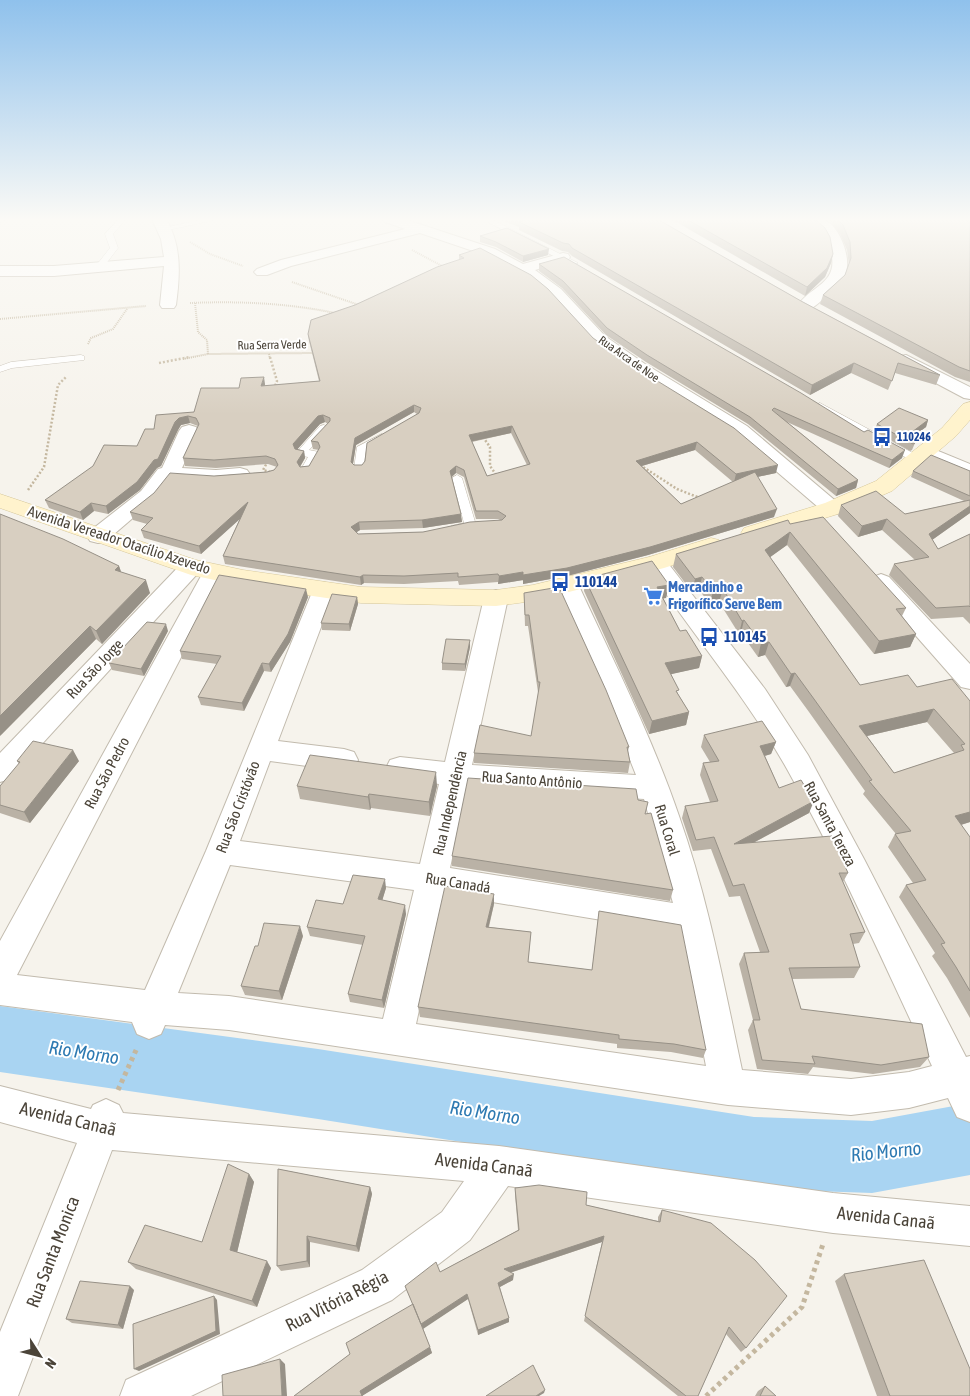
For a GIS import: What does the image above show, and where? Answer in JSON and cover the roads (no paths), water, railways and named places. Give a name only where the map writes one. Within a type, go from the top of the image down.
[{"type":"main road","name":"Avenida Vereador Otacílio Azevedo","points":[[6,505],[202,569],[361,595],[496,598],[568,586],[827,516],[884,486],[950,432],[970,408]]},
{"type":"street","points":[[168,305],[171,284]]},
{"type":"street","name":"Rua Arca de Noe","points":[[546,284],[599,340],[639,368],[740,430],[827,516]]},
{"type":"street","points":[[806,305],[825,291],[831,284]]},
{"type":"street","points":[[788,295],[822,314]]},
{"type":"street","points":[[894,353],[970,394]]},
{"type":"street","points":[[170,473],[189,431]]},
{"type":"street","points":[[922,456],[970,471]]},
{"type":"street","points":[[98,536],[148,494],[165,473],[216,476],[259,473]]},
{"type":"street","name":"Rua Santa Tereza","points":[[656,563],[756,696],[798,763],[966,1089]]},
{"type":"street","points":[[864,563],[970,680]]},
{"type":"street","name":"Rua São Jorge","points":[[0,771],[202,569]]},
{"type":"street","name":"Rua São Pedro","points":[[0,974],[202,569]]},
{"type":"street","name":"Rua Coral","points":[[568,586],[631,731],[665,817],[693,921],[728,1087]]},
{"type":"street","name":"Rua São Cristóvão","points":[[151,1015],[221,851],[323,590]]},
{"type":"street","name":"Rua Independência","points":[[396,1037],[496,598]]},
{"type":"street","name":"Rua Santo Antônio","points":[[261,749],[456,775],[654,788]]},
{"type":"street","name":"Rua Canadá","points":[[221,851],[433,878],[693,921]]},
{"type":"street","points":[[0,989],[151,1015],[229,1013],[728,1087],[852,1097],[910,1090],[966,1089]]},
{"type":"street","name":"Avenida Canaã","points":[[0,1104],[103,1124],[499,1165],[833,1213],[970,1226]]},
{"type":"street","name":"Rua Santa Monica","points":[[0,1386],[103,1124]]},
{"type":"street","name":"Rua Vitória Régia","points":[[142,1396],[377,1285],[456,1226],[499,1165]]},
{"type":"lane","points":[[0,369],[10,365],[80,358]]},
{"type":"lane","points":[[811,401],[922,456]]},
{"type":"lane","points":[[305,471],[315,454],[301,453],[325,427]]},
{"type":"lane","points":[[359,469],[362,449],[392,431]]},
{"type":"lane","points":[[442,530],[476,524],[457,478]]},
{"type":"waterway","name":"Rio Morno","points":[[0,1039],[318,1084],[754,1153],[872,1157],[970,1139]]},
{"type":"place","name":"110246","points":[[882,437]]},
{"type":"place","name":"110144","points":[[560,582]]},
{"type":"place","name":"Mercadinho e Frigorífico Serve Bem","points":[[653,596]]},
{"type":"place","name":"110145","points":[[709,637]]}]
